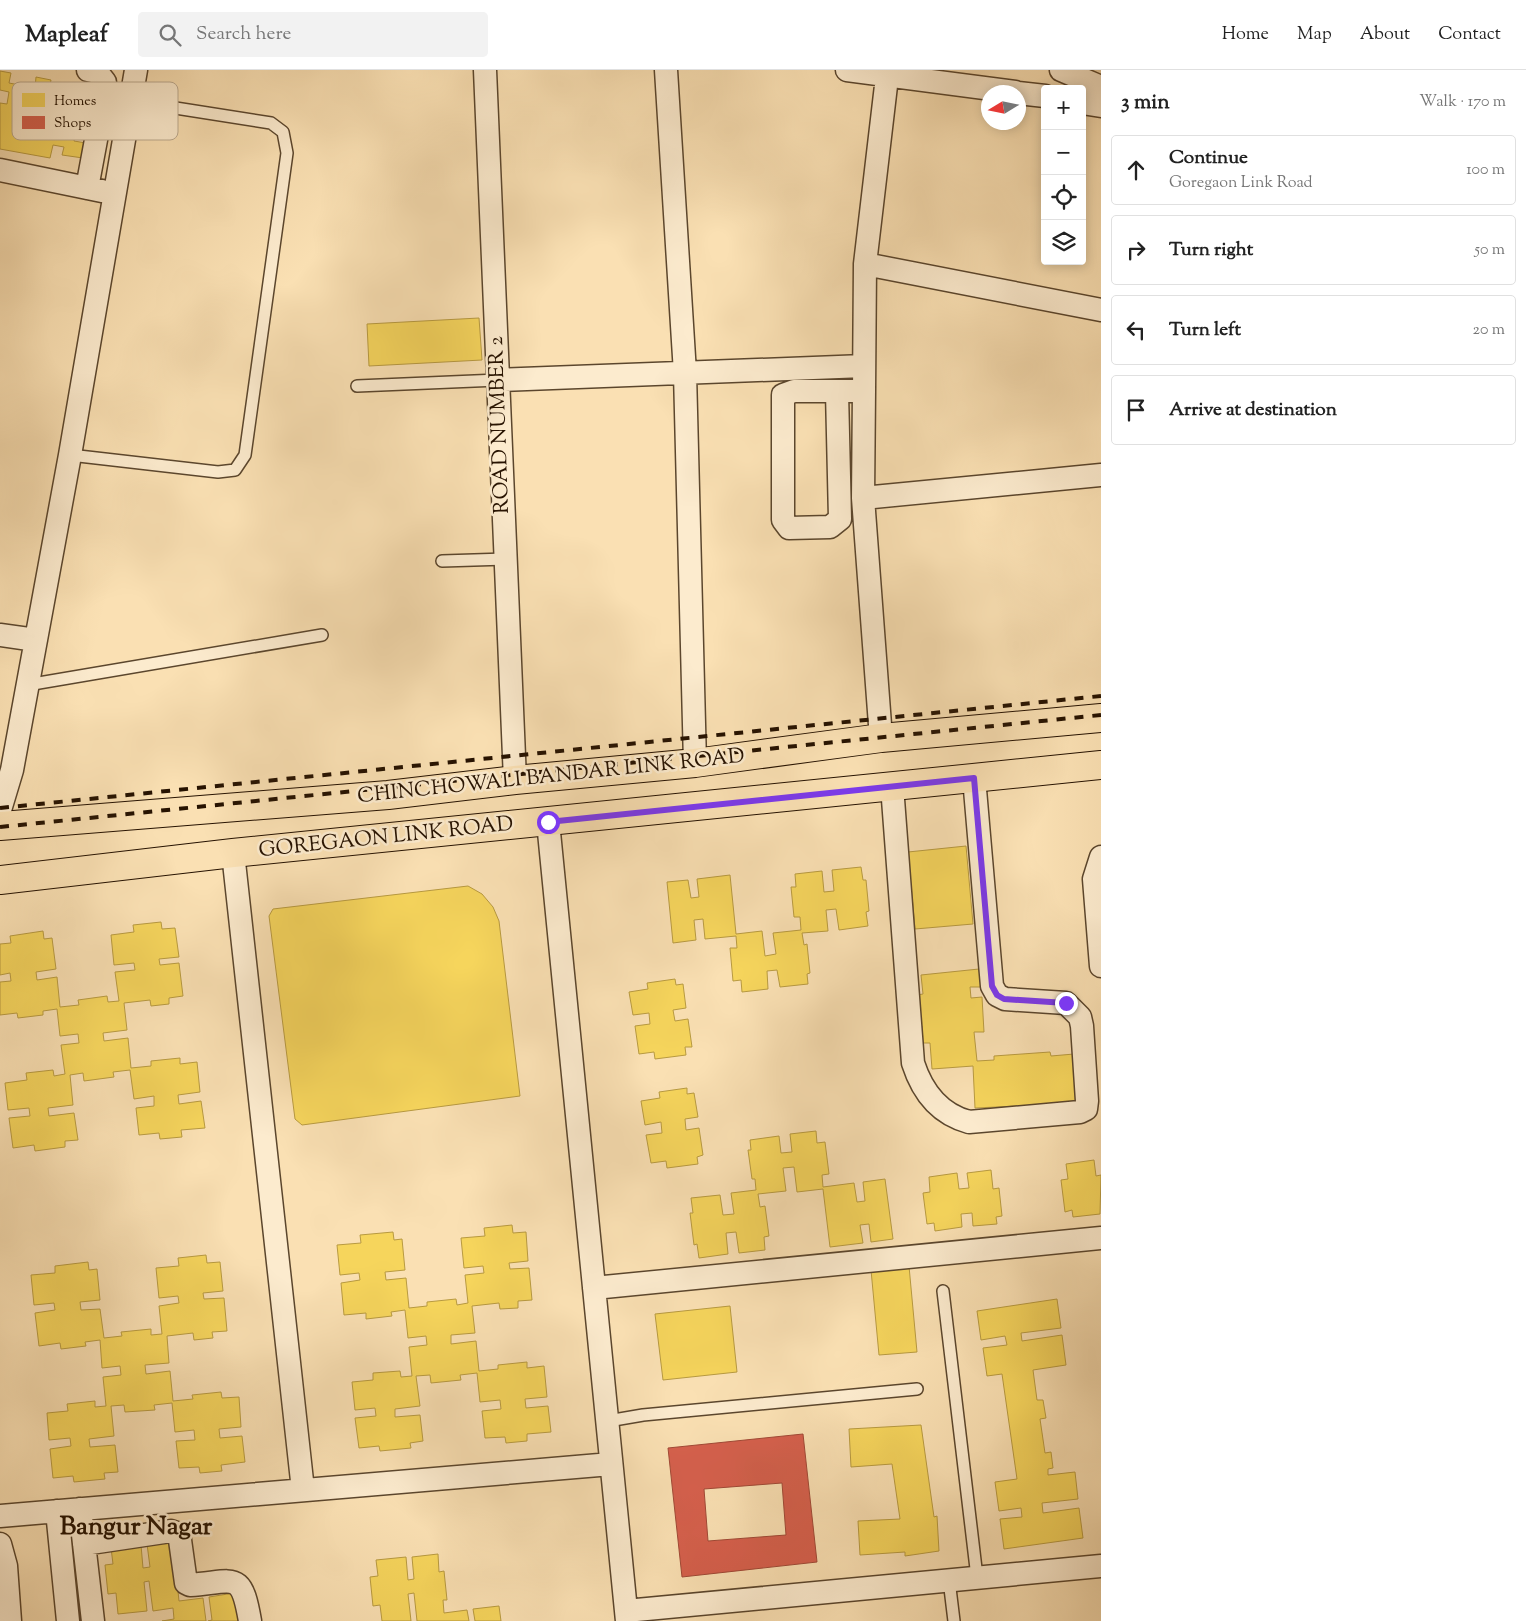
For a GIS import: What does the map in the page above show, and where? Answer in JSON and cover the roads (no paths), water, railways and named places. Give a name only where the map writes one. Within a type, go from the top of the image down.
[{"type":"main road","name":"CHINCHOWALI BANDAR LINK ROAD","points":[[0,826],[388,795],[515,780],[695,763],[881,738],[1101,718]]},
{"type":"main road","name":"GOREGAON LINK ROAD","points":[[0,880],[233,853],[1101,765]]},
{"type":"street","points":[[88,70],[97,72],[105,82]]},
{"type":"street","name":"ROAD NUMBER 2","points":[[485,70],[515,780]]},
{"type":"street","points":[[666,70],[685,373],[695,763]]},
{"type":"street","points":[[847,70],[886,77],[981,89]]},
{"type":"street","points":[[1057,85],[1059,70],[1101,87]]},
{"type":"street","points":[[881,738],[863,498],[866,264],[886,77]]},
{"type":"street","points":[[1026,94],[1041,96]]},
{"type":"street","points":[[1086,103],[1101,106]]},
{"type":"street","points":[[87,188],[96,140]]},
{"type":"street","points":[[0,810],[12,770],[70,455],[125,140]]},
{"type":"street","points":[[0,170],[116,194]]},
{"type":"street","points":[[866,264],[1101,310]]},
{"type":"street","points":[[498,380],[864,366]]},
{"type":"street","points":[[837,392],[840,519],[830,527],[789,528],[783,520],[783,395],[794,392],[837,392],[864,392]]},
{"type":"street","points":[[863,498],[1101,475]]},
{"type":"street","points":[[0,635],[36,640]]},
{"type":"street","points":[[892,786],[913,1063],[918,1078],[936,1105],[955,1118],[969,1122],[1080,1112],[1086,1109],[1087,1101],[1080,1016],[1066,1003],[1004,999],[997,995],[992,986],[974,778]]},
{"type":"street","points":[[548,822],[626,1616],[977,1577],[1101,1566]]},
{"type":"street","points":[[233,853],[303,1490]]},
{"type":"street","points":[[1101,857],[1094,879],[1101,966]]},
{"type":"street","points":[[594,1288],[1101,1238]]},
{"type":"street","points":[[0,1516],[611,1464]]},
{"type":"street","points":[[80,1509],[93,1621]]},
{"type":"street","points":[[57,1512],[68,1621]]},
{"type":"street","points":[[84,1544],[171,1531],[177,1533],[180,1540],[186,1583],[190,1586],[230,1582],[237,1584],[246,1595],[250,1621]]},
{"type":"street","points":[[0,1544],[6,1566],[10,1621]]},
{"type":"lane","points":[[70,455],[218,472],[235,470],[246,455],[286,153],[283,132],[271,123],[178,108]]},
{"type":"lane","points":[[356,386],[498,380]]},
{"type":"lane","points":[[442,562],[506,559]]},
{"type":"lane","points":[[27,685],[322,635]]},
{"type":"lane","points":[[943,1291],[977,1577]]},
{"type":"lane","points":[[608,1421],[643,1415],[917,1389]]},
{"type":"lane","points":[[949,1580],[954,1621]]},
{"type":"railway","points":[[0,808],[1101,696]]},
{"type":"railway","points":[[0,827],[1101,715]]},
{"type":"district","name":"Bangur Nagar","points":[[136,1527]]}]
